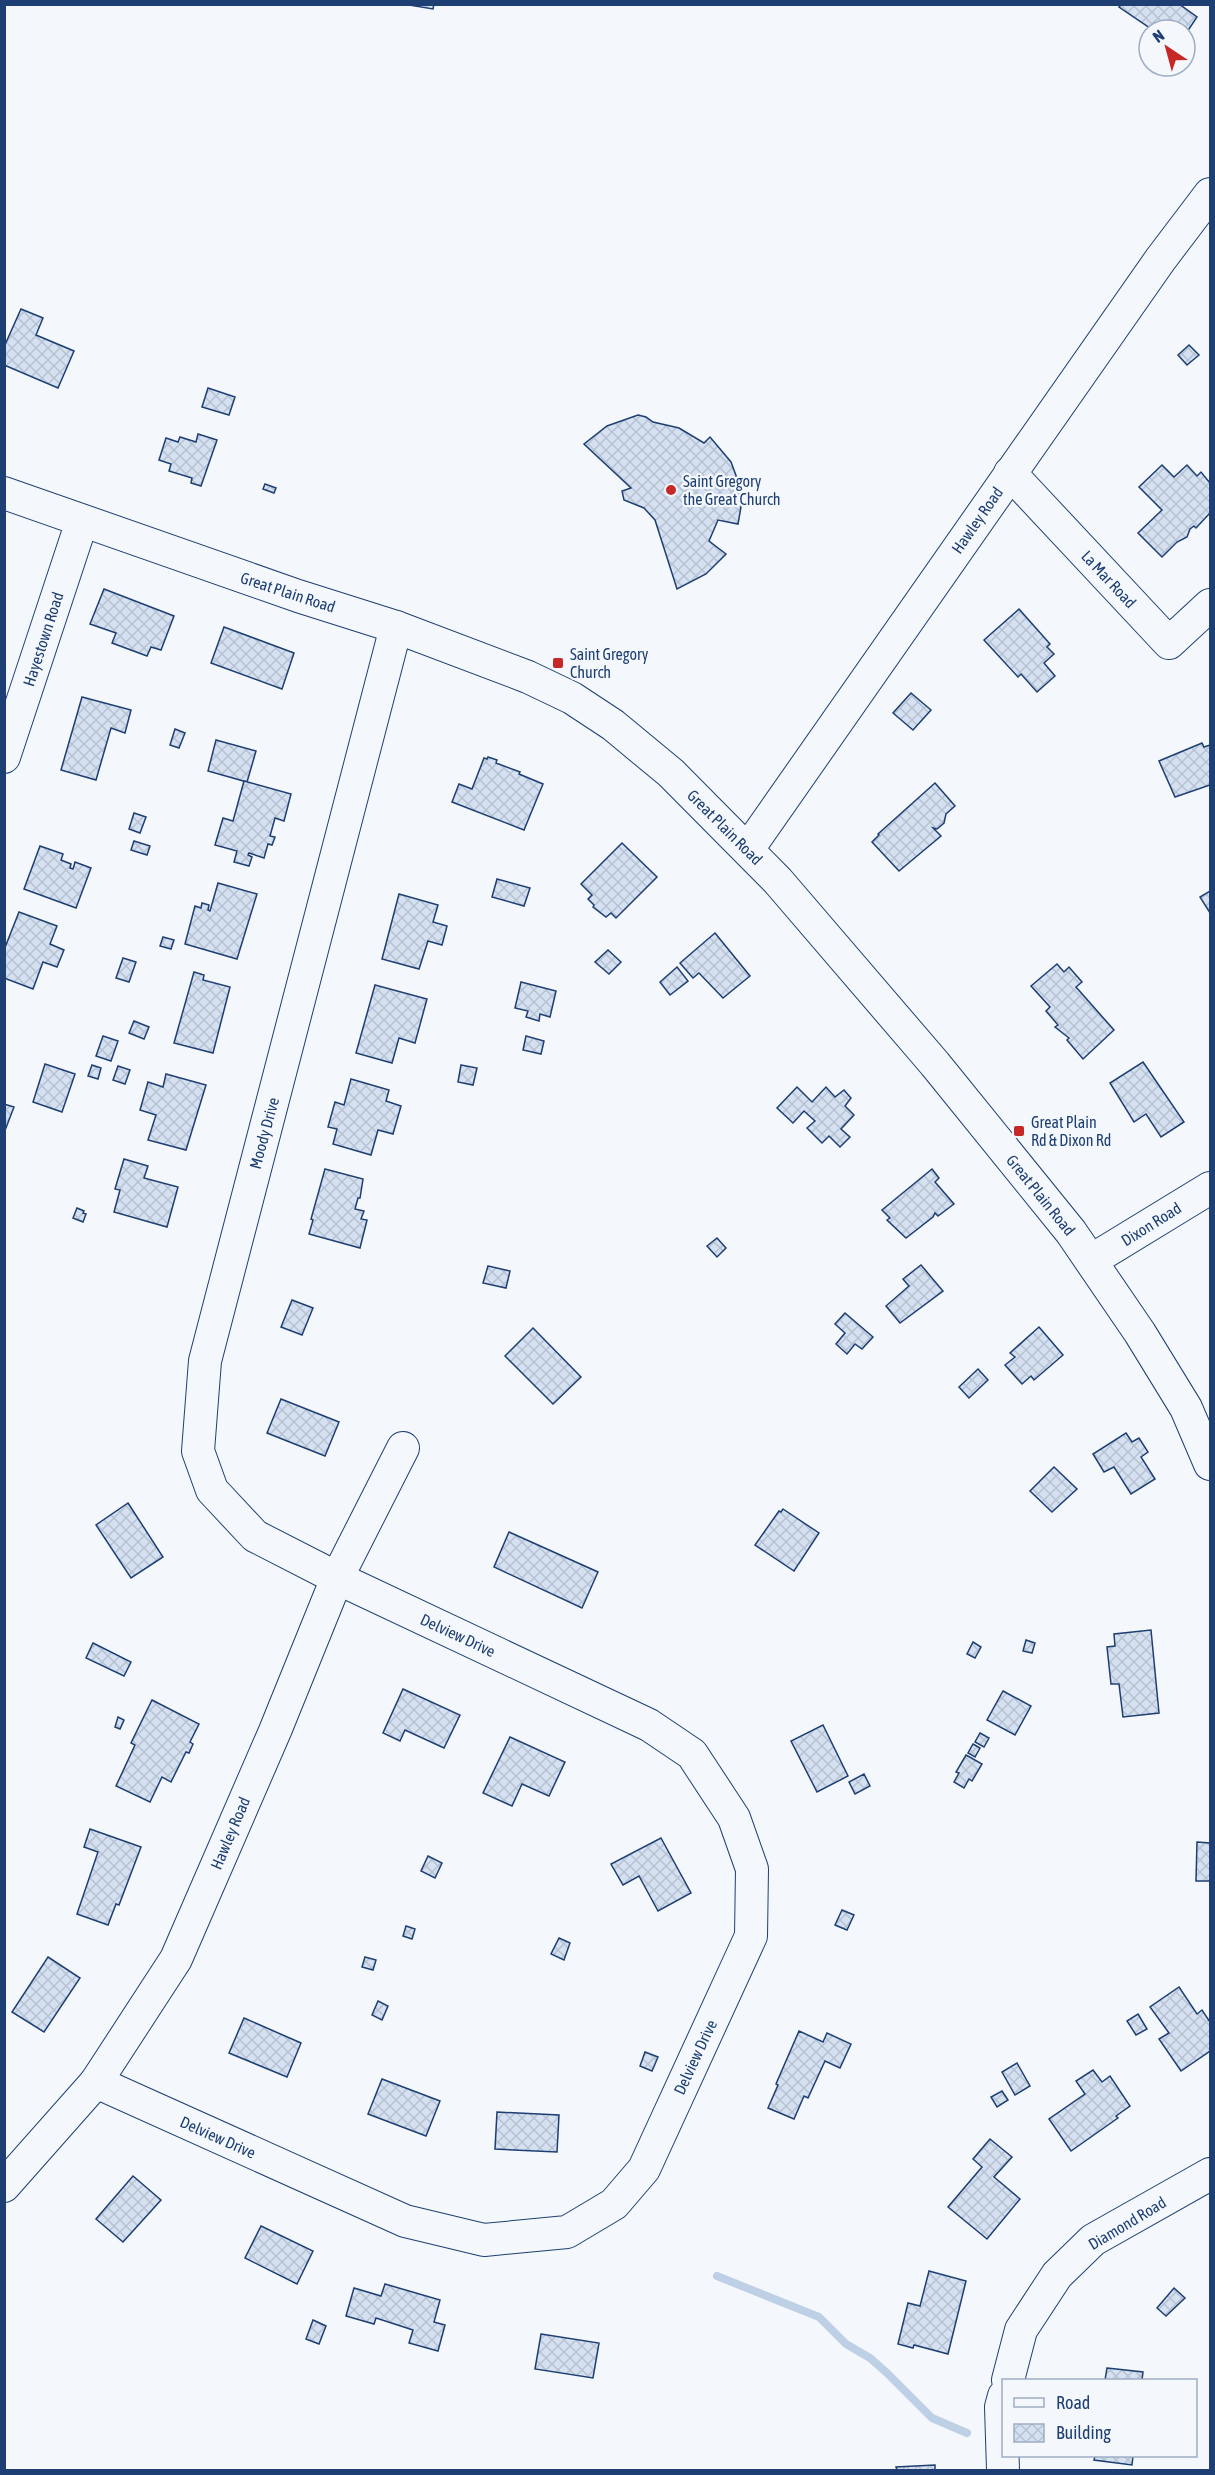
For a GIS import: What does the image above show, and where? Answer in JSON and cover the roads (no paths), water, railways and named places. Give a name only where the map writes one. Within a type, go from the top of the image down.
[{"type":"street","name":"Hawley Road","points":[[748,849],[1160,260],[1210,194]]},
{"type":"street","name":"La Mar Road","points":[[1010,473],[1169,643],[1210,605]]},
{"type":"street","name":"Great Plain Road","points":[[4,493],[298,597],[396,627],[528,677],[572,698],[614,725],[671,773],[748,849],[935,1064],[1092,1260],[1186,1408],[1210,1464]]},
{"type":"street","name":"Hayestown Road","points":[[4,757],[82,521]]},
{"type":"street","name":"Moody Drive","points":[[337,1578],[255,1536],[212,1491],[198,1451],[205,1361],[396,627]]},
{"type":"street","name":"Dixon Road","points":[[1092,1260],[1210,1188]]},
{"type":"street","name":"Hawley Road","points":[[4,2186],[96,2082],[176,1959],[337,1578],[403,1448]]},
{"type":"street","name":"Delview Drive","points":[[96,2082],[405,2221],[484,2240],[567,2232],[614,2204],[644,2169],[751,1936],[752,1869],[734,1818],[692,1754],[649,1725],[337,1578]]},
{"type":"street","name":"Diamond Road","points":[[1008,2379],[1021,2330],[1057,2275],[1093,2240],[1210,2174]]},
{"type":"street","points":[[1002,2402],[1000,2407],[1002,2449]]},
{"type":"waterway","points":[[717,2276],[819,2317],[846,2344],[870,2358],[887,2373],[932,2418],[967,2433]]},
{"type":"place","name":"Saint Gregory the Great Church","points":[[671,490]]},
{"type":"place","name":"Saint Gregory Church","points":[[558,663]]},
{"type":"place","name":"Great Plain Rd & Dixon Rd","points":[[1019,1131]]}]
